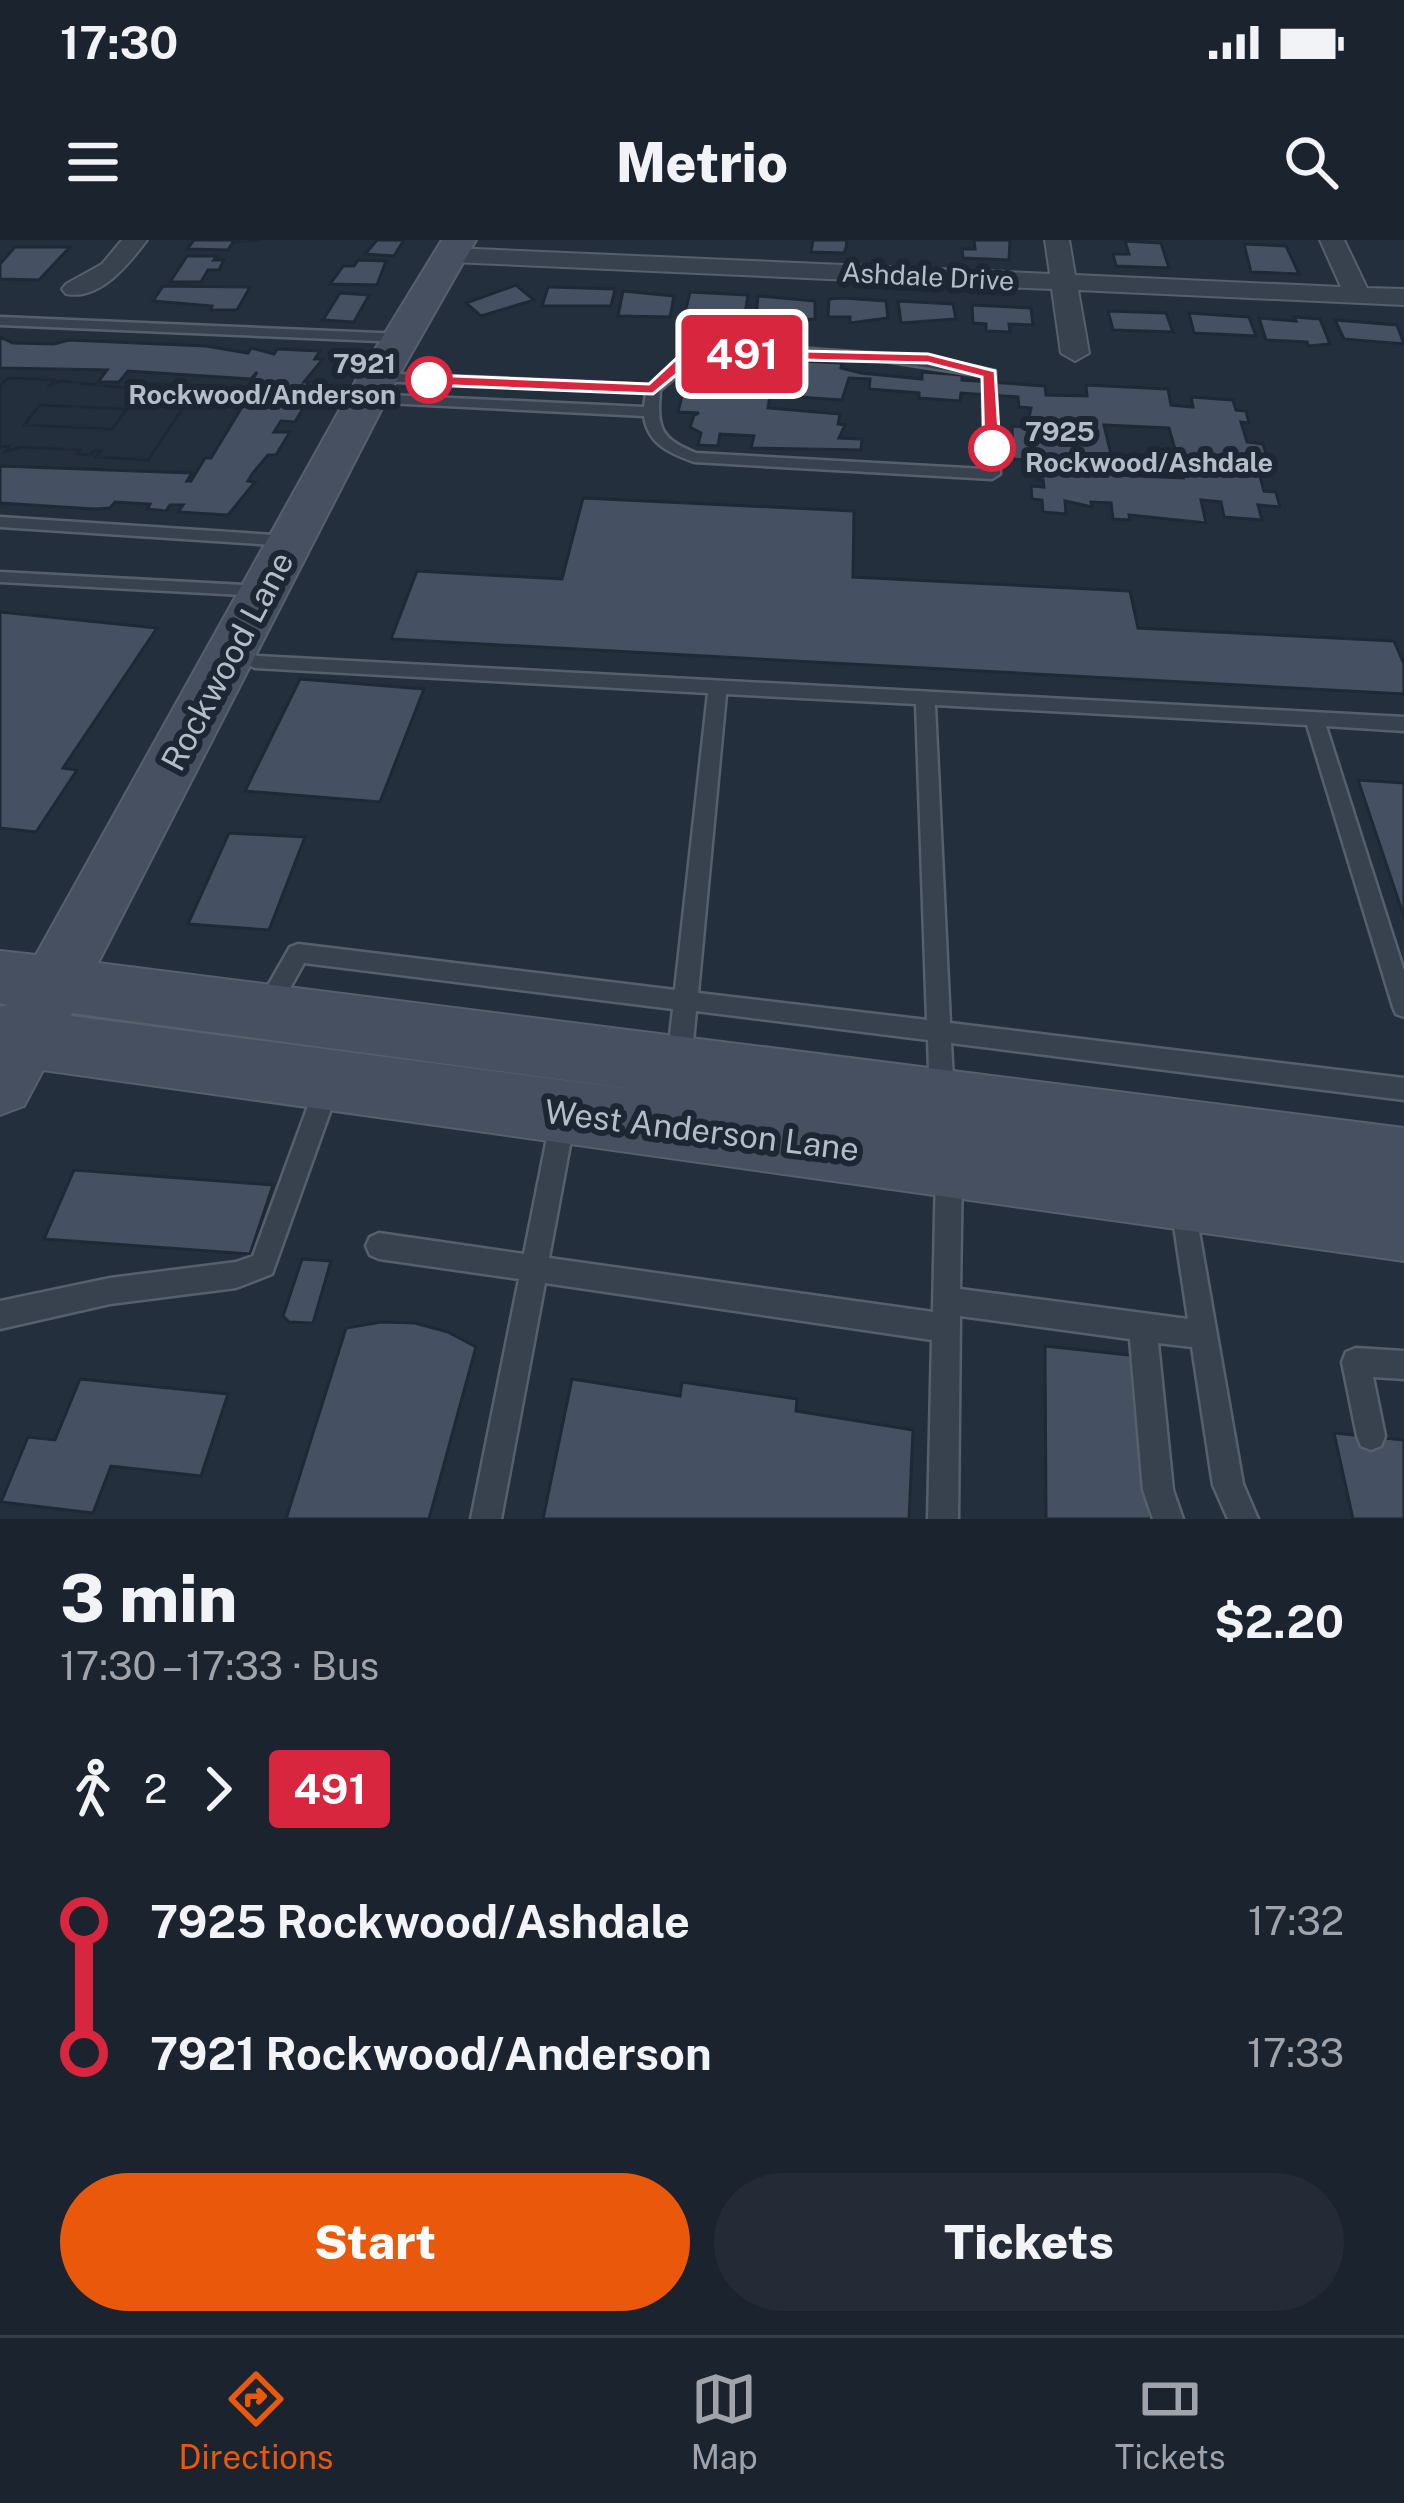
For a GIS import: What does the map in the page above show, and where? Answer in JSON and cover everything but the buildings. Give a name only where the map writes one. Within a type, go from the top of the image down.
[{"type":"main road","name":"Rockwood Lane","points":[[16,1023],[234,653],[373,388],[456,247]]},
{"type":"main road","name":"West Anderson Lane","points":[[16,1023],[266,1011],[684,1033],[944,1098],[1404,1161]]},
{"type":"main road","name":"West Anderson Lane","points":[[16,1023],[329,1080],[564,1112],[944,1098],[1182,1194],[1404,1226]]},
{"type":"street","points":[[75,289],[111,269],[135,240]]},
{"type":"street","points":[[755,269],[760,240]]},
{"type":"street","points":[[1057,240],[1075,353]]},
{"type":"street","points":[[1332,240],[1358,295]]},
{"type":"street","name":"Ashdale Drive","points":[[456,247],[755,269],[1404,297]]},
{"type":"lane","points":[[0,321],[402,338]]},
{"type":"lane","points":[[722,353],[928,358],[990,374],[992,474],[694,457],[661,444],[653,431],[653,389],[683,361],[722,353]]},
{"type":"lane","points":[[373,388],[653,389]]},
{"type":"lane","points":[[373,388],[651,412]]},
{"type":"lane","points":[[0,522],[290,541]]},
{"type":"lane","points":[[0,577],[263,591]]},
{"type":"lane","points":[[234,653],[255,662],[1404,724]]},
{"type":"lane","points":[[684,1033],[718,687]]},
{"type":"lane","points":[[925,698],[944,1098],[943,1519]]},
{"type":"lane","points":[[1314,719],[1404,1007]]},
{"type":"lane","points":[[0,1315],[110,1291],[236,1275],[263,1265],[329,1080]]},
{"type":"lane","points":[[944,1098],[1404,1088]]},
{"type":"lane","points":[[486,1519],[564,1112]]},
{"type":"lane","points":[[1182,1194],[1228,1485],[1243,1519]]},
{"type":"lane","points":[[379,1246],[534,1269],[946,1315],[1205,1335]]},
{"type":"lane","points":[[1143,1328],[1158,1490],[1168,1519]]},
{"type":"lane","points":[[1371,1436],[1356,1362],[1404,1365]]},
{"type":"bus line","name":"491","points":[[429,380],[653,389],[683,361],[722,353],[928,358],[990,374],[992,448]]},
{"type":"place","name":"7921 Rockwood/Anderson","points":[[429,380]]},
{"type":"place","name":"7925 Rockwood/Ashdale","points":[[992,448]]}]
